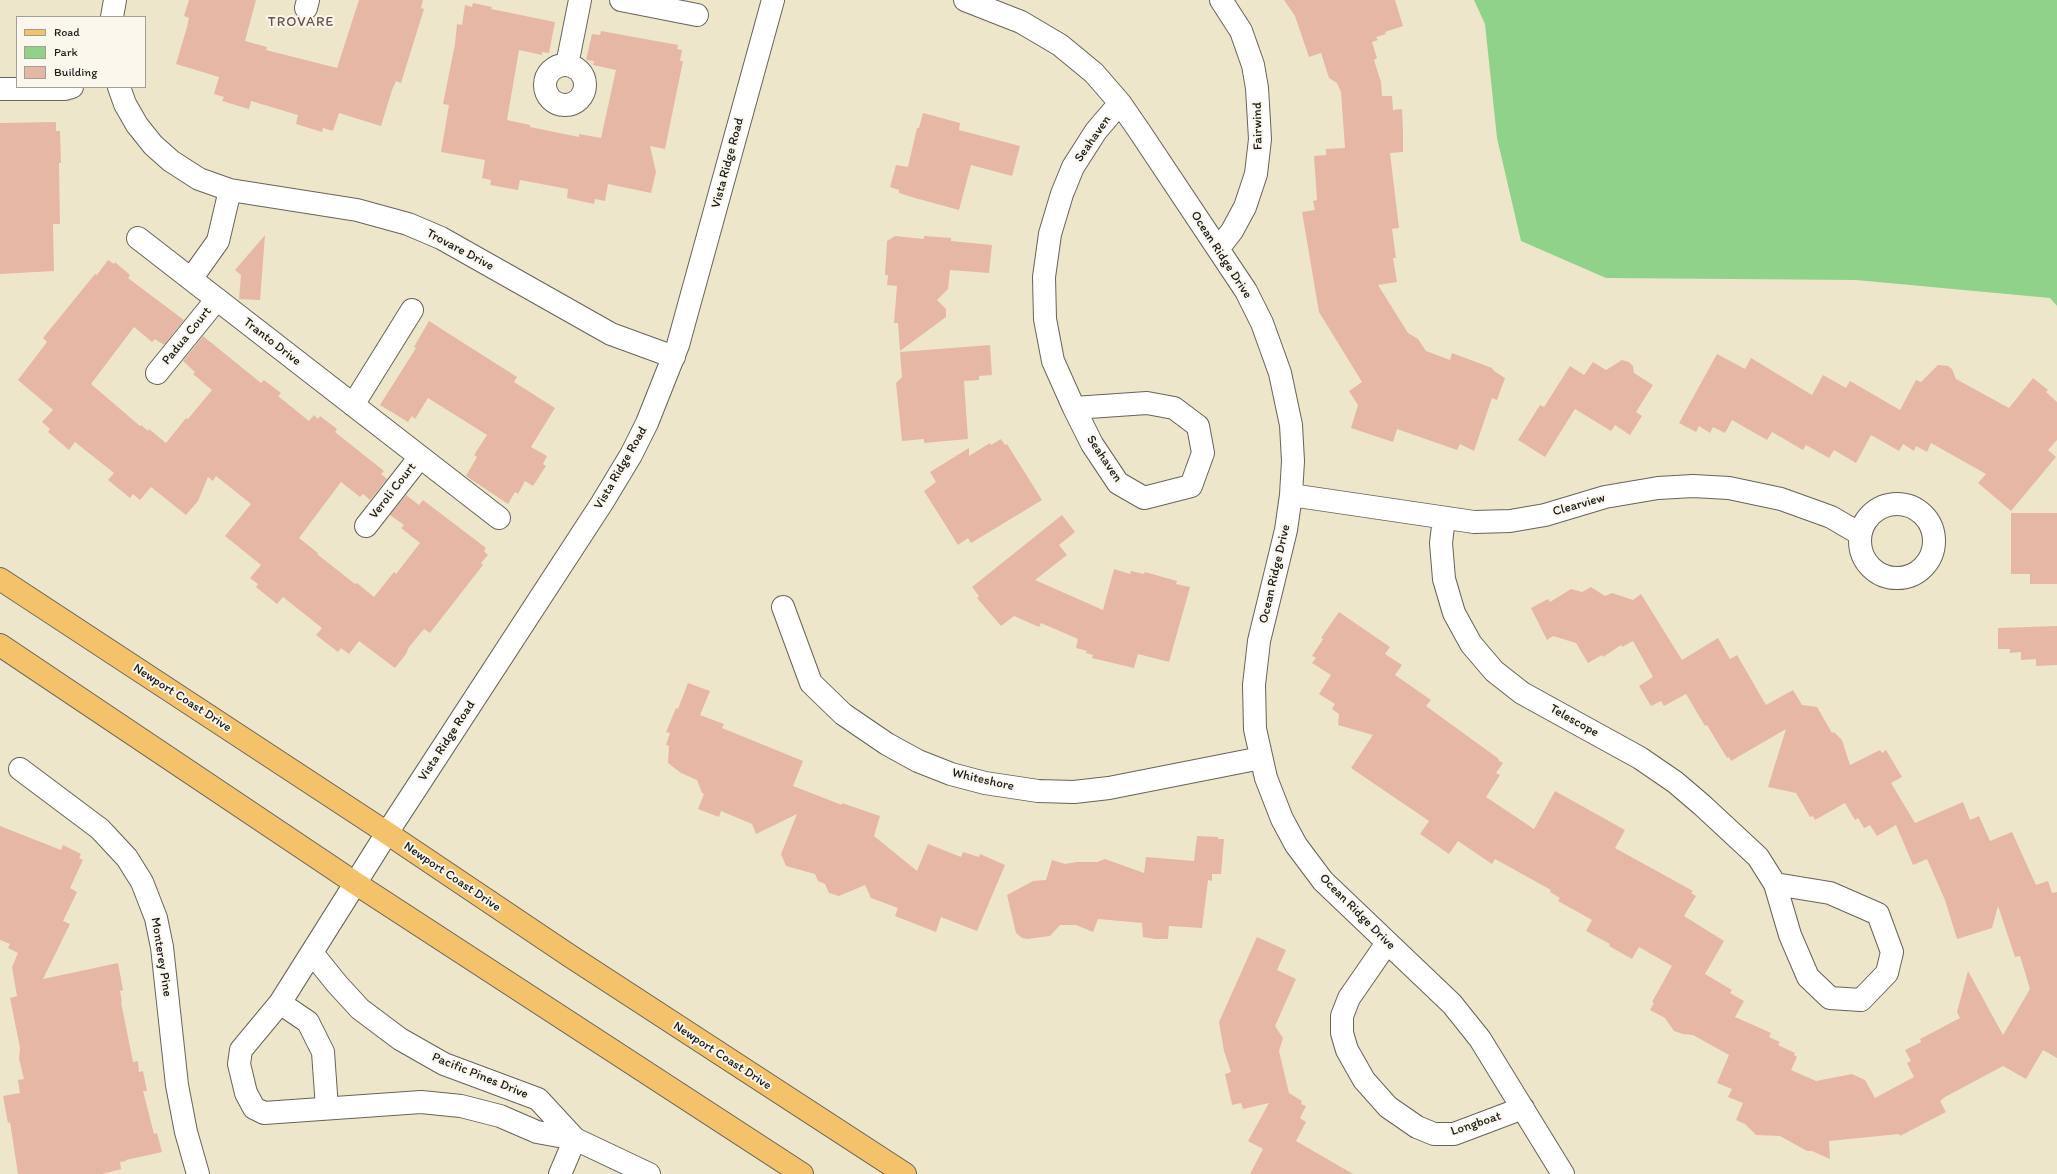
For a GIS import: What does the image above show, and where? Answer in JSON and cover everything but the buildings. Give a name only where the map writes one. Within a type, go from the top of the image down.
[{"type":"main road","name":"Newport Coast Drive","points":[[0,579],[387,833],[577,960],[905,1174]]},
{"type":"main road","points":[[0,645],[355,883],[802,1174]]},
{"type":"street","points":[[112,16],[115,0]]},
{"type":"street","points":[[567,65],[580,0]]},
{"type":"street","points":[[621,0],[697,15]]},
{"type":"street","name":"Vista Ridge Road","points":[[355,883],[614,483],[647,423],[674,357],[773,0]]},
{"type":"street","name":"Ocean Ridge Drive","points":[[965,0],[1021,22],[1060,45],[1094,73],[1120,103],[1246,291],[1262,323],[1280,373],[1291,425],[1293,461],[1291,495],[1286,530],[1259,641],[1254,685],[1256,729],[1266,778],[1282,819],[1296,845],[1323,881],[1452,1004],[1480,1038],[1563,1174]]},
{"type":"street","name":"Fairwind","points":[[1218,249],[1232,231],[1245,208],[1256,174],[1260,139],[1257,88],[1253,65],[1241,31],[1221,0]]},
{"type":"street","points":[[0,90],[68,88]]},
{"type":"street","name":"Trovare Drive","points":[[119,88],[125,104],[138,125],[157,149],[171,161],[199,179],[230,190],[357,210],[408,224],[441,238],[611,334],[674,357]]},
{"type":"street","name":"Seahaven","points":[[1074,408],[1147,403],[1174,408],[1198,426],[1203,453],[1191,486],[1144,498],[1118,483],[1092,444],[1074,408],[1053,361],[1045,319],[1044,276],[1050,234],[1062,194],[1073,168],[1096,131],[1120,103]]},
{"type":"street","points":[[191,279],[212,252],[218,241],[230,190]]},
{"type":"street","name":"Tranto Drive","points":[[138,238],[499,518]]},
{"type":"street","name":"Padua Court","points":[[157,373],[217,299]]},
{"type":"street","points":[[353,405],[412,310]]},
{"type":"street","name":"Veroli Court","points":[[366,526],[420,456]]},
{"type":"street","name":"Clearview","points":[[1291,495],[1474,522],[1510,521],[1544,515],[1605,497],[1658,488],[1694,486],[1729,488],[1781,499],[1831,517],[1860,534]]},
{"type":"street","name":"Telescope","points":[[1444,518],[1442,543],[1444,579],[1454,613],[1471,644],[1494,671],[1522,692],[1640,758],[1675,782],[1758,857],[1775,884],[1790,935],[1808,978],[1830,998],[1861,1000],[1887,973],[1892,952],[1878,914],[1830,893],[1775,884]]},
{"type":"street","name":"Whiteshore","points":[[783,607],[811,683],[843,714],[887,744],[918,761],[951,774],[985,783],[1038,791],[1074,792],[1109,788],[1261,758]]},
{"type":"street","name":"Monterey Pine","points":[[20,769],[100,829],[127,858],[142,882],[156,918],[162,947],[177,1085],[186,1132],[198,1174]]},
{"type":"street","name":"Pacific Pines Drive","points":[[355,883],[280,1002],[241,1050],[240,1064],[246,1093],[254,1108],[264,1113],[421,1102],[461,1106],[500,1116],[538,1132],[575,1139],[649,1174]]},
{"type":"street","name":"Longboat","points":[[1388,944],[1348,998],[1342,1016],[1342,1033],[1347,1050],[1364,1080],[1388,1107],[1417,1127],[1434,1134],[1454,1134],[1523,1108]]},
{"type":"street","name":"Pacific Pines Drive","points":[[312,953],[360,1009],[400,1039],[444,1064],[538,1100],[575,1139]]},
{"type":"street","points":[[280,1002],[308,1022],[323,1052],[327,1108]]},
{"type":"street","points":[[560,1174],[575,1139]]},
{"type":"green space","points":[[1474,0],[2057,0],[2057,306],[2050,298],[1856,280],[1606,278],[1521,241],[1497,138],[1485,24]]},
{"type":"district","name":"TROVARE","points":[[301,22]]}]
